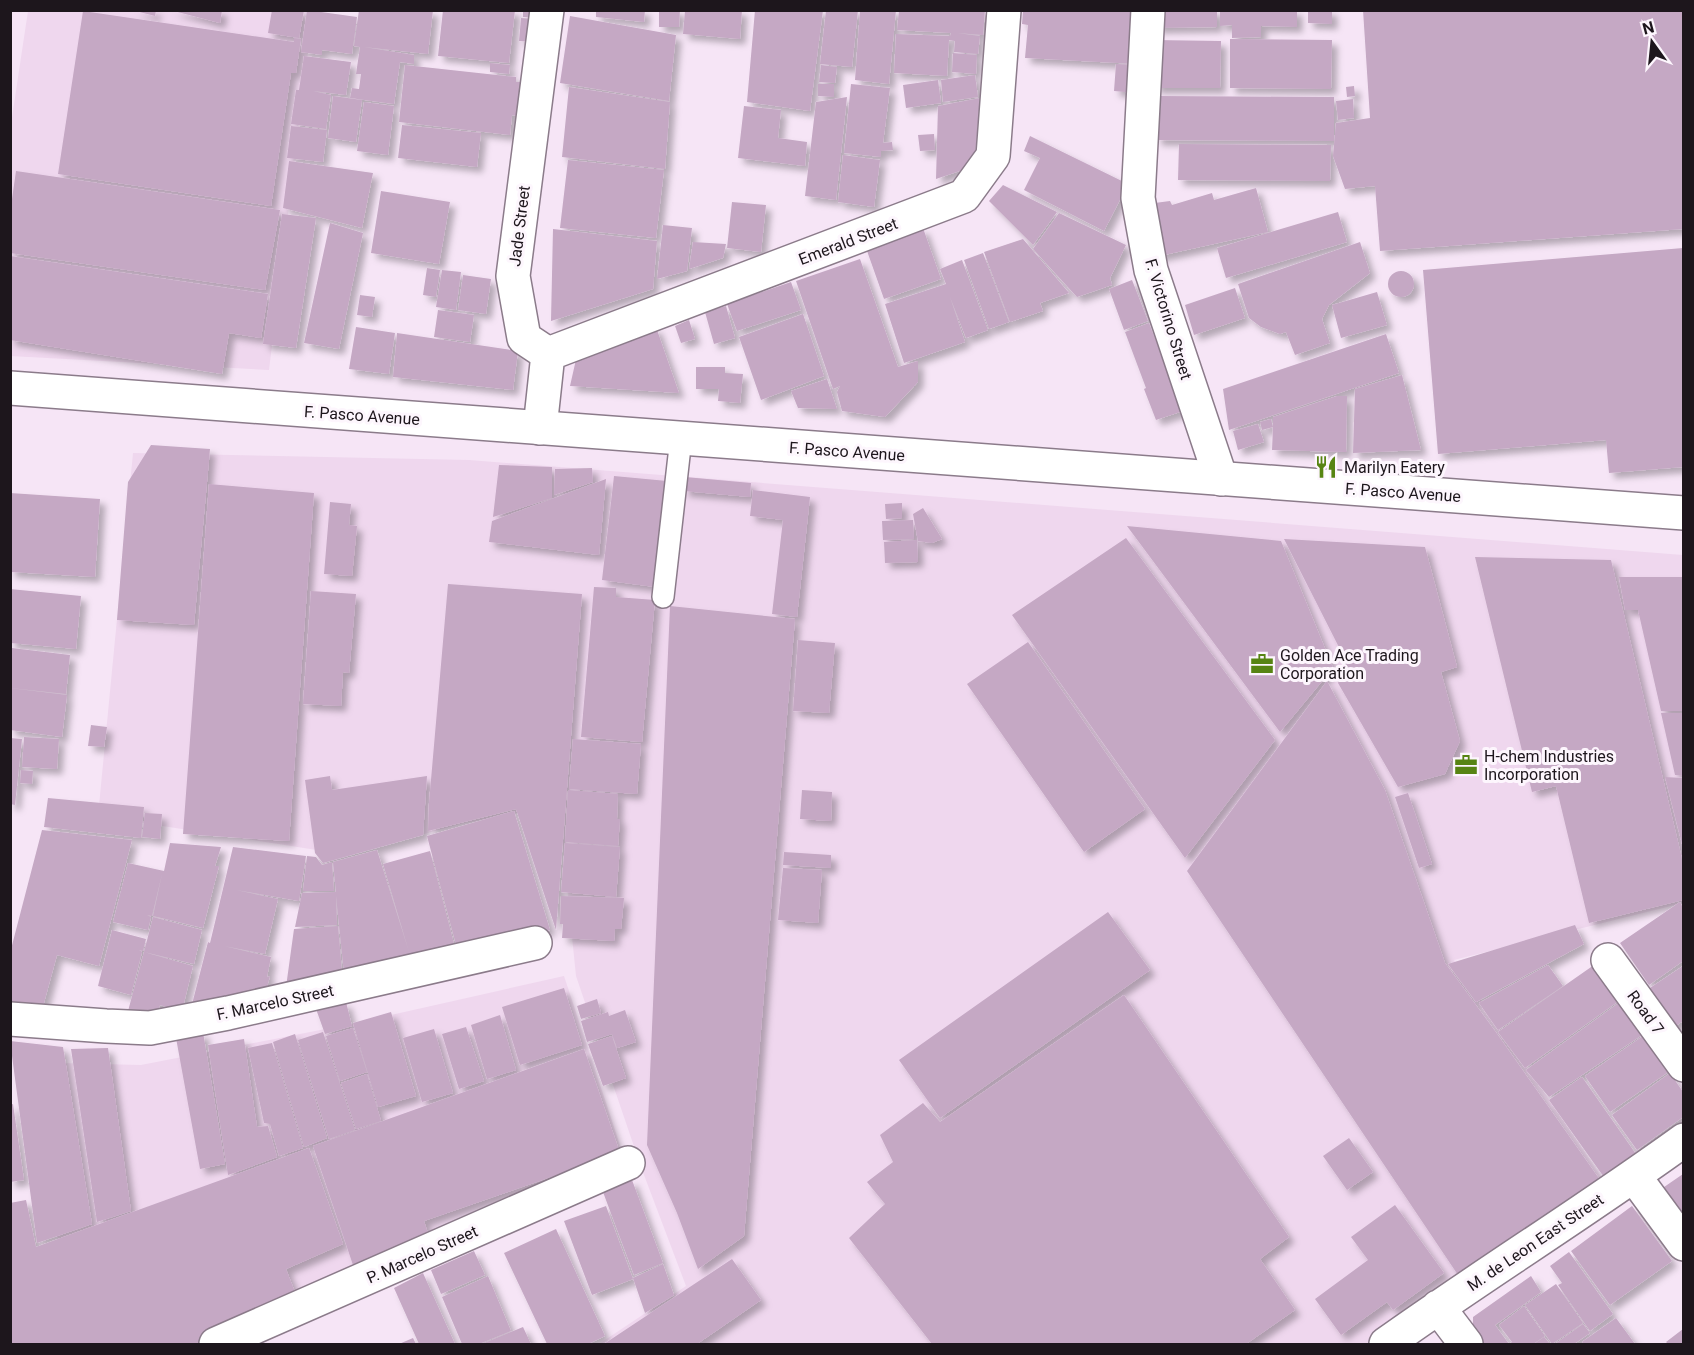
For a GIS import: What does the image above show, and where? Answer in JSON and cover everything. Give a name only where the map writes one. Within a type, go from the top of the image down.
[{"type":"street","name":"Jade Street","points":[[547,10],[513,276],[524,338],[548,354]]},
{"type":"street","name":"Emerald Street","points":[[548,354],[964,196],[993,156],[1004,10]]},
{"type":"street","name":"F. Victorino Street","points":[[1148,10],[1138,198],[1151,270],[1221,479]]},
{"type":"street","points":[[540,428],[548,354]]},
{"type":"street","name":"F. Pasco Avenue","points":[[10,388],[1683,513]]},
{"type":"street","name":"F. Marcelo Street","points":[[10,1019],[150,1028],[228,1013],[535,943]]},
{"type":"street","name":"Road 7","points":[[1608,960],[1683,1065]]},
{"type":"street","name":"M. de Leon East Street","points":[[1386,1344],[1634,1176],[1683,1140]]},
{"type":"street","name":"P. Marcelo Street","points":[[216,1344],[628,1163]]},
{"type":"street","points":[[1634,1176],[1683,1244]]},
{"type":"street","points":[[1438,1307],[1466,1344]]},
{"type":"lane","points":[[663,597],[681,438]]},
{"type":"shaded area","points":[[28,11],[313,11],[269,370],[10,356],[11,124]]},
{"type":"shaded area","points":[[133,453],[469,460],[1683,555],[1683,903],[1454,960],[1605,1182],[1367,1344],[599,1344],[686,1286],[641,1167],[576,976],[562,837],[533,810],[460,824],[349,855],[98,816]]},
{"type":"shaded area","points":[[564,976],[621,1148],[199,1344],[11,1344],[10,1265],[61,1252],[17,1062],[141,1065],[351,1024]]},
{"type":"building","points":[[132,10],[156,10],[155,16]]},
{"type":"building","points":[[170,10],[222,10],[220,23]]},
{"type":"building","points":[[272,10],[304,10],[299,38],[268,33]]},
{"type":"building","points":[[307,10],[357,17],[352,54],[322,50],[322,55],[301,52]]},
{"type":"building","points":[[359,10],[433,10],[428,54],[364,47],[414,55],[414,64],[400,62],[394,104],[350,98],[352,88],[359,89],[361,74],[356,74],[360,47],[354,46]]},
{"type":"building","points":[[443,10],[515,10],[509,63],[438,56]]},
{"type":"building","points":[[523,10],[537,10],[536,18],[523,17]]},
{"type":"building","points":[[596,10],[645,10],[644,22],[596,17]]},
{"type":"building","points":[[659,10],[680,10],[679,27],[659,27]]},
{"type":"building","points":[[685,10],[742,10],[740,39],[683,34]]},
{"type":"building","points":[[755,10],[823,10],[810,111],[747,102]]},
{"type":"building","points":[[826,10],[858,10],[852,67],[820,64]]},
{"type":"building","points":[[860,10],[896,10],[889,84],[855,80]]},
{"type":"building","points":[[899,10],[985,10],[983,35],[957,33],[980,36],[978,54],[954,52],[955,41],[949,40],[947,76],[894,73],[896,34],[950,36],[951,33],[897,30]]},
{"type":"building","points":[[1023,10],[1137,10],[1137,64],[1025,58],[1028,25],[1022,24]]},
{"type":"building","points":[[1155,10],[1217,10],[1217,27],[1155,28]]},
{"type":"building","points":[[1220,10],[1297,10],[1297,27],[1261,26],[1261,37],[1232,38],[1232,25],[1220,26]]},
{"type":"building","points":[[1308,10],[1332,10],[1332,24],[1308,23]]},
{"type":"building","points":[[1363,10],[1683,10],[1683,229],[1380,251],[1375,186],[1345,189],[1333,156],[1336,123],[1370,118]]},
{"type":"building","points":[[83,11],[294,42],[294,38],[301,39],[296,73],[291,73],[271,206],[58,174]]},
{"type":"building","points":[[570,16],[676,35],[669,101],[560,83]]},
{"type":"building","points":[[521,18],[537,19],[534,42],[519,41]]},
{"type":"building","points":[[1230,39],[1332,40],[1331,89],[1230,88]]},
{"type":"building","points":[[1154,40],[1221,41],[1220,88],[1154,88]]},
{"type":"building","points":[[953,53],[977,55],[976,74],[952,72]]},
{"type":"building","points":[[304,56],[351,62],[346,95],[313,91],[331,95],[326,129],[291,124]]},
{"type":"building","points":[[490,63],[510,65],[509,74],[490,72]]},
{"type":"building","points":[[1116,64],[1137,65],[1136,93],[1114,91]]},
{"type":"building","points":[[405,65],[516,77],[516,82],[527,82],[523,117],[512,115],[510,135],[399,122]]},
{"type":"building","points":[[821,65],[837,67],[835,83],[819,82]]},
{"type":"building","points":[[975,75],[978,97],[943,102],[941,80]]},
{"type":"building","points":[[938,80],[941,103],[906,108],[903,85]]},
{"type":"building","points":[[818,84],[834,84],[834,97],[818,96]]},
{"type":"building","points":[[851,84],[890,88],[883,143],[892,142],[893,150],[881,151],[881,157],[844,153]]},
{"type":"building","points":[[1354,86],[1355,96],[1347,97],[1346,87]]},
{"type":"building","points":[[569,87],[670,102],[665,169],[562,157]]},
{"type":"building","points":[[333,96],[362,100],[356,142],[328,138]]},
{"type":"building","points":[[1156,96],[1334,97],[1334,141],[1156,140]]},
{"type":"building","points":[[847,97],[836,200],[805,196],[816,102]]},
{"type":"building","points":[[980,98],[974,166],[936,179],[938,106]]},
{"type":"building","points":[[1353,99],[1354,118],[1338,120],[1336,101]]},
{"type":"building","points":[[364,102],[394,106],[388,155],[357,151]]},
{"type":"building","points":[[744,106],[781,110],[778,138],[807,142],[805,166],[738,158]]},
{"type":"building","points":[[402,125],[481,133],[477,167],[398,158]]},
{"type":"building","points":[[291,126],[327,130],[323,162],[287,158]]},
{"type":"building","points":[[934,134],[935,150],[920,151],[918,135]]},
{"type":"building","points":[[1030,136],[1128,184],[1104,231],[1024,190],[1040,158],[1024,151]]},
{"type":"building","points":[[1179,144],[1331,145],[1330,181],[1178,180]]},
{"type":"building","points":[[843,155],[880,160],[874,207],[838,202]]},
{"type":"building","points":[[568,160],[664,170],[656,238],[560,228]]},
{"type":"building","points":[[289,161],[373,173],[362,228],[283,208]]},
{"type":"building","points":[[16,171],[280,210],[265,290],[10,253],[10,213]]},
{"type":"building","points":[[1003,185],[1057,212],[1033,245],[989,201]]},
{"type":"building","points":[[1256,188],[1268,232],[1155,257],[1147,204],[1170,201],[1172,205],[1212,193],[1214,200]]},
{"type":"building","points":[[381,191],[450,202],[439,264],[371,253]]},
{"type":"building","points":[[732,202],[766,205],[761,252],[727,248]]},
{"type":"building","points":[[1338,212],[1347,242],[1226,278],[1217,248]]},
{"type":"building","points":[[1059,213],[1126,245],[1110,278],[1112,285],[1077,297],[1033,249]]},
{"type":"building","points":[[282,214],[316,218],[296,348],[263,344]]},
{"type":"building","points":[[330,223],[363,233],[339,349],[304,343]]},
{"type":"building","points":[[663,225],[692,228],[687,271],[657,279]]},
{"type":"building","points":[[923,228],[941,279],[884,299],[866,248]]},
{"type":"building","points":[[553,229],[657,241],[653,289],[551,321]]},
{"type":"building","points":[[1023,239],[1069,293],[1040,303],[1043,311],[1010,322],[984,252]]},
{"type":"building","points":[[693,242],[726,244],[723,258],[689,269]]},
{"type":"building","points":[[1360,242],[1370,273],[1329,305],[1322,319],[1330,343],[1295,355],[1286,332],[1280,334],[1261,327],[1249,318],[1238,284]]},
{"type":"building","points":[[1683,248],[1683,467],[1609,473],[1606,440],[1438,454],[1423,270]]},
{"type":"building","points":[[983,253],[1009,322],[989,329],[964,260]]},
{"type":"building","points":[[10,256],[268,294],[261,338],[229,333],[222,374],[10,340]]},
{"type":"building","points":[[860,259],[898,367],[918,361],[918,382],[885,417],[842,411],[837,392],[840,386],[833,389],[796,281]]},
{"type":"building","points":[[962,260],[988,330],[966,338],[950,297],[965,342],[904,363],[885,304],[946,284],[940,269]]},
{"type":"building","points":[[427,268],[440,270],[436,297],[423,295]]},
{"type":"building","points":[[442,270],[461,272],[456,310],[436,307]]},
{"type":"building","points":[[1401,271],[1410,275],[1414,284],[1410,293],[1401,297],[1392,293],[1388,284],[1392,275]]},
{"type":"building","points":[[463,275],[491,279],[486,314],[458,310]]},
{"type":"building","points":[[1132,280],[1148,321],[1124,330],[1109,289]]},
{"type":"building","points":[[791,282],[801,310],[737,331],[727,304]]},
{"type":"building","points":[[1235,288],[1245,318],[1194,335],[1185,305]]},
{"type":"building","points":[[1377,292],[1387,325],[1341,338],[1332,305]]},
{"type":"building","points":[[360,295],[375,297],[372,317],[357,315]]},
{"type":"building","points":[[726,306],[735,338],[714,344],[705,312]]},
{"type":"building","points":[[438,310],[474,315],[470,342],[434,337]]},
{"type":"building","points":[[803,314],[824,376],[761,400],[739,337]]},
{"type":"building","points":[[689,320],[695,339],[681,343],[675,326]]},
{"type":"building","points":[[1149,323],[1183,411],[1156,420],[1125,332]]},
{"type":"building","points":[[356,327],[395,333],[389,374],[349,369]]},
{"type":"building","points":[[656,327],[679,393],[570,386],[577,355]]},
{"type":"building","points":[[397,333],[518,351],[513,390],[393,377]]},
{"type":"building","points":[[1386,334],[1399,373],[1229,430],[1223,389]]},
{"type":"building","points":[[696,367],[725,367],[725,373],[743,374],[740,403],[718,401],[719,389],[696,389]]},
{"type":"building","points":[[1402,375],[1421,450],[1353,453],[1355,389]]},
{"type":"building","points":[[827,379],[837,409],[798,408],[791,391]]},
{"type":"building","points":[[1337,396],[1347,396],[1346,452],[1272,450],[1273,417]]},
{"type":"building","points":[[1271,419],[1273,427],[1262,430],[1260,422]]},
{"type":"building","points":[[1258,424],[1264,442],[1238,450],[1233,431]]},
{"type":"building","points":[[151,445],[210,449],[194,625],[117,620],[128,482]]},
{"type":"building","points":[[499,465],[552,467],[552,498],[493,517]]},
{"type":"building","points":[[592,468],[593,482],[554,495],[555,469]]},
{"type":"building","points":[[614,476],[667,481],[655,587],[602,580]]},
{"type":"building","points":[[685,477],[751,483],[750,497],[683,491]]},
{"type":"building","points":[[606,479],[599,555],[489,542],[492,521]]},
{"type":"building","points":[[209,484],[314,493],[289,841],[183,834]]},
{"type":"building","points":[[753,490],[810,497],[797,617],[772,614],[783,520],[750,516]]},
{"type":"building","points":[[10,493],[100,499],[95,577],[10,572]]},
{"type":"building","points":[[330,502],[351,504],[349,525],[357,526],[352,576],[324,574]]},
{"type":"building","points":[[902,503],[902,518],[886,519],[885,504]]},
{"type":"building","points":[[923,508],[942,539],[932,543],[918,541],[913,514]]},
{"type":"building","points":[[913,520],[914,539],[883,540],[882,521]]},
{"type":"building","points":[[1127,526],[1281,541],[1333,668],[1280,732]]},
{"type":"building","points":[[1126,538],[1275,740],[1185,858],[1012,615]]},
{"type":"building","points":[[1284,539],[1425,547],[1457,667],[1441,672],[1460,741],[1445,774],[1398,787],[1338,683],[1346,661]]},
{"type":"building","points":[[917,540],[918,562],[885,563],[884,542]]},
{"type":"building","points":[[1475,557],[1611,560],[1683,863],[1683,900],[1589,923],[1556,786],[1532,792]]},
{"type":"building","points":[[1619,577],[1683,577],[1683,711],[1661,711],[1638,610],[1625,610]]},
{"type":"building","points":[[448,584],[582,594],[556,930],[516,809],[428,831]]},
{"type":"building","points":[[594,587],[616,588],[616,597],[655,600],[642,742],[581,737]]},
{"type":"building","points":[[10,589],[81,596],[76,649],[10,643]]},
{"type":"building","points":[[311,591],[356,594],[349,673],[343,672],[341,706],[303,704]]},
{"type":"building","points":[[670,606],[795,619],[744,1236],[698,1269],[677,1213],[647,1145]]},
{"type":"building","points":[[798,640],[835,643],[829,713],[793,711]]},
{"type":"building","points":[[1028,642],[1145,809],[1084,852],[967,684]]},
{"type":"building","points":[[12,648],[70,655],[66,694],[10,688]]},
{"type":"building","points":[[1327,681],[1385,790],[1445,963],[1600,1180],[1458,1275],[1187,871]]},
{"type":"building","points":[[10,688],[67,695],[62,737],[10,730]]},
{"type":"building","points":[[1661,713],[1683,713],[1683,776],[1675,775]]},
{"type":"building","points":[[91,725],[107,727],[104,747],[88,746]]},
{"type":"building","points":[[24,737],[59,739],[57,769],[22,767]]},
{"type":"building","points":[[10,738],[22,739],[15,805],[10,804]]},
{"type":"building","points":[[573,739],[641,744],[637,794],[569,789]]},
{"type":"building","points":[[21,770],[33,771],[32,784],[20,783]]},
{"type":"building","points":[[330,776],[332,790],[427,776],[423,835],[323,863],[315,853],[305,780]]},
{"type":"building","points":[[1665,777],[1683,778],[1683,848]]},
{"type":"building","points":[[568,790],[618,794],[617,819],[620,819],[618,846],[565,842]]},
{"type":"building","points":[[802,790],[832,792],[831,821],[800,819]]},
{"type":"building","points":[[1408,793],[1432,864],[1419,868],[1395,797]]},
{"type":"building","points":[[48,798],[144,807],[141,838],[44,827]]},
{"type":"building","points":[[514,811],[550,930],[459,956],[427,836]]},
{"type":"building","points":[[145,813],[162,814],[160,839],[142,837]]},
{"type":"building","points":[[42,830],[132,840],[99,966],[57,955],[39,1021],[10,1017],[10,953]]},
{"type":"building","points":[[170,843],[221,847],[215,866],[219,866],[203,928],[153,916],[162,874],[152,916],[147,915],[151,917],[148,930],[113,922],[128,863],[164,871]]},
{"type":"building","points":[[565,843],[620,847],[616,897],[561,892]]},
{"type":"building","points":[[233,847],[306,856],[299,901],[236,890],[278,899],[265,954],[224,946],[271,957],[267,977],[270,976],[264,998],[190,1012],[208,942],[210,943]]},
{"type":"building","points":[[377,850],[409,952],[383,864],[430,851],[457,955],[345,983],[336,896],[337,925],[295,927],[302,893],[336,892],[333,862]]},
{"type":"building","points":[[784,852],[831,855],[831,868],[783,865]]},
{"type":"building","points":[[307,856],[316,857],[322,865],[332,862],[334,891],[303,891]]},
{"type":"building","points":[[783,868],[822,870],[818,923],[778,920]]},
{"type":"building","points":[[561,896],[624,898],[621,929],[615,929],[614,941],[562,938]]},
{"type":"building","points":[[1680,902],[1683,908],[1683,961],[1649,985],[1620,943]]},
{"type":"building","points":[[1108,912],[1150,970],[940,1118],[899,1060]]},
{"type":"building","points":[[153,917],[202,930],[194,964],[144,952]]},
{"type":"building","points":[[1575,925],[1584,944],[1476,1002],[1448,964]]},
{"type":"building","points":[[338,926],[343,983],[286,987],[294,929]]},
{"type":"building","points":[[112,930],[146,939],[143,951],[139,950],[142,952],[131,995],[98,986]]},
{"type":"building","points":[[144,952],[193,966],[182,1011],[160,1005],[156,1018],[128,1011]]},
{"type":"building","points":[[1548,965],[1563,986],[1498,1030],[1479,1003]]},
{"type":"building","points":[[1594,965],[1620,1000],[1525,1068],[1498,1032]]},
{"type":"building","points":[[1683,966],[1683,1021],[1670,1030],[1644,992]]},
{"type":"building","points":[[564,988],[582,1045],[520,1065],[502,1007]]},
{"type":"building","points":[[1124,995],[1289,1237],[1260,1259],[1295,1310],[1246,1344],[932,1344],[849,1238],[885,1204],[867,1182],[893,1162],[880,1135],[923,1103],[940,1122]]},
{"type":"building","points":[[597,999],[601,1013],[581,1019],[577,1006]]},
{"type":"building","points":[[346,1002],[352,1026],[325,1034],[316,1009]]},
{"type":"building","points":[[1620,1002],[1642,1035],[1549,1097],[1526,1070]]},
{"type":"building","points":[[625,1010],[636,1042],[617,1048],[612,1034],[587,1042],[581,1021],[608,1012],[609,1016]]},
{"type":"building","points":[[391,1012],[416,1096],[378,1107],[353,1023]]},
{"type":"building","points":[[500,1015],[516,1070],[487,1079],[471,1025]]},
{"type":"building","points":[[466,1027],[484,1081],[459,1089],[442,1034]]},
{"type":"building","points":[[353,1028],[367,1072],[340,1081],[326,1036]]},
{"type":"building","points":[[434,1029],[453,1093],[422,1102],[403,1038]]},
{"type":"building","points":[[203,1032],[225,1164],[200,1169],[176,1038]]},
{"type":"building","points":[[323,1032],[355,1130],[329,1139],[298,1040]]},
{"type":"building","points":[[295,1034],[327,1138],[304,1147],[273,1042]]},
{"type":"building","points":[[1646,1034],[1671,1070],[1610,1112],[1585,1076]]},
{"type":"building","points":[[612,1036],[626,1078],[603,1086],[588,1044]]},
{"type":"building","points":[[244,1039],[257,1127],[268,1126],[277,1157],[228,1175],[208,1045]]},
{"type":"building","points":[[10,1041],[63,1047],[92,1224],[37,1243]]},
{"type":"building","points":[[272,1043],[303,1148],[279,1156],[270,1124],[264,1123],[248,1048]]},
{"type":"building","points":[[108,1048],[131,1211],[97,1222],[71,1049]]},
{"type":"building","points":[[584,1049],[620,1153],[424,1221],[430,1240],[356,1274],[313,1146]]},
{"type":"building","points":[[1670,1073],[1683,1092],[1683,1117],[1637,1150],[1612,1115]]},
{"type":"building","points":[[367,1074],[381,1121],[356,1129],[341,1083]]},
{"type":"building","points":[[1582,1077],[1638,1157],[1606,1180],[1549,1100]]},
{"type":"building","points":[[13,1104],[24,1180],[10,1182],[10,1105]]},
{"type":"building","points":[[1349,1138],[1373,1172],[1347,1190],[1323,1156]]},
{"type":"building","points":[[309,1148],[343,1244],[286,1269],[298,1300],[198,1344],[10,1344],[10,1203],[26,1200],[36,1247]]},
{"type":"building","points":[[1683,1174],[1683,1242],[1651,1196]]},
{"type":"building","points":[[632,1180],[663,1263],[634,1275],[603,1192]]},
{"type":"building","points":[[1395,1205],[1444,1273],[1393,1310],[1387,1302],[1341,1335],[1315,1299],[1368,1260],[1351,1237]]},
{"type":"building","points":[[606,1206],[633,1279],[592,1295],[564,1221]]},
{"type":"building","points":[[1632,1206],[1672,1261],[1610,1305],[1571,1251]]},
{"type":"building","points":[[556,1229],[605,1336],[588,1344],[547,1344],[504,1253]]},
{"type":"building","points":[[474,1251],[485,1275],[441,1294],[431,1270]]},
{"type":"building","points":[[1569,1252],[1613,1314],[1590,1331],[1558,1285],[1562,1283],[1550,1266]]},
{"type":"building","points":[[732,1259],[761,1300],[697,1344],[604,1344]]},
{"type":"building","points":[[663,1264],[674,1295],[645,1313],[633,1278]]},
{"type":"building","points":[[423,1273],[455,1344],[419,1344],[394,1288]]},
{"type":"building","points":[[488,1276],[511,1331],[479,1344],[462,1344],[442,1297]]},
{"type":"building","points":[[1531,1276],[1541,1292],[1495,1325],[1509,1344],[1476,1344],[1473,1317]]},
{"type":"building","points":[[1556,1284],[1583,1323],[1552,1344],[1525,1305]]},
{"type":"building","points":[[1524,1306],[1545,1336],[1533,1344],[1509,1344],[1512,1342],[1499,1325]]},
{"type":"building","points":[[1616,1318],[1635,1344],[1584,1344],[1582,1342]]},
{"type":"building","points":[[1583,1324],[1590,1333],[1574,1344],[1555,1344]]},
{"type":"building","points":[[523,1327],[531,1344],[482,1344]]},
{"type":"building","points":[[1683,1329],[1683,1344],[1666,1342]]},
{"type":"building","points":[[1544,1337],[1550,1344],[1534,1344]]},
{"type":"building","points":[[413,1338],[416,1344],[399,1344]]},
{"type":"place","name":"Marilyn Eatery","points":[[1326,467]]},
{"type":"place","name":"Golden Ace Trading Corporation","points":[[1262,664]]},
{"type":"place","name":"H-chem Industries Incorporation","points":[[1466,765]]}]
